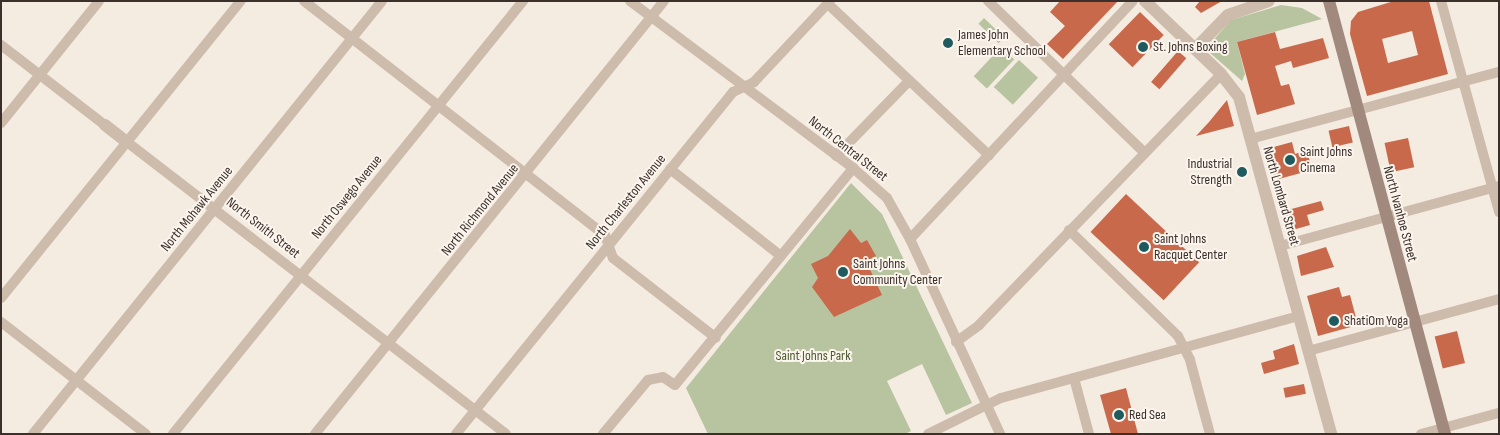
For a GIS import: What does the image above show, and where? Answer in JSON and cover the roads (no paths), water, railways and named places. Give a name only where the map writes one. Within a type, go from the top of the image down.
[{"type":"main road","name":"North Ivanhoe Street","points":[[1328,1],[1444,431]]},
{"type":"street","points":[[1,123],[99,1]]},
{"type":"street","points":[[1,298],[241,1]]},
{"type":"street","points":[[304,1],[605,235],[613,258],[716,338]]},
{"type":"street","name":"North Mohawk Avenue","points":[[33,434],[382,1]]},
{"type":"street","name":"North Oswego Avenue","points":[[173,434],[523,1]]},
{"type":"street","name":"North Central Street","points":[[630,1],[853,168],[887,198],[910,239],[1000,434]]},
{"type":"street","name":"North Richmond Avenue","points":[[315,434],[527,174],[664,1]]},
{"type":"street","points":[[988,1],[1063,76],[1143,151]]},
{"type":"street","points":[[910,239],[1133,1]]},
{"type":"street","name":"North Lombard Street","points":[[1144,1],[1221,74],[1239,97],[1331,434]]},
{"type":"street","points":[[1195,49],[1228,15],[1269,1]]},
{"type":"street","points":[[1441,1],[1463,81],[1496,187],[1499,212]]},
{"type":"street","points":[[829,3],[909,81],[989,154]]},
{"type":"street","name":"North Charleston Avenue","points":[[456,434],[733,92],[754,82],[829,3]]},
{"type":"street","name":"North Smith Street","points":[[1,45],[506,434]]},
{"type":"street","points":[[1250,138],[1499,72]]},
{"type":"street","points":[[956,342],[979,325],[1143,151],[1221,74]]},
{"type":"street","points":[[836,156],[909,81]]},
{"type":"street","points":[[603,434],[648,380],[663,377],[675,385],[716,338],[853,168]]},
{"type":"street","points":[[670,169],[781,256]]},
{"type":"street","points":[[1280,246],[1496,187]]},
{"type":"street","points":[[1069,230],[1178,336],[1186,348],[1210,434]]},
{"type":"street","points":[[1308,351],[1499,298]]},
{"type":"street","points":[[928,434],[987,406],[1074,378],[1298,316]]},
{"type":"street","points":[[1,322],[146,434]]},
{"type":"street","points":[[1074,378],[1089,434]]},
{"type":"street","points":[[1421,434],[1444,431],[1499,413]]},
{"type":"place","name":"James John Elementary School","points":[[948,43]]},
{"type":"place","name":"St. Johns Boxing","points":[[1143,47]]},
{"type":"place","name":"Saint Johns Cinema","points":[[1290,160]]},
{"type":"place","name":"Industrial Strength","points":[[1242,172]]},
{"type":"place","name":"Saint Johns Racquet Center","points":[[1144,247]]},
{"type":"place","name":"Saint Johns Community Center","points":[[843,272]]},
{"type":"place","name":"ShatiOm Yoga","points":[[1334,321]]},
{"type":"place","name":"Red Sea","points":[[1119,415]]},
{"type":"park label","name":"Saint Johns Park","points":[[813,356]]}]
